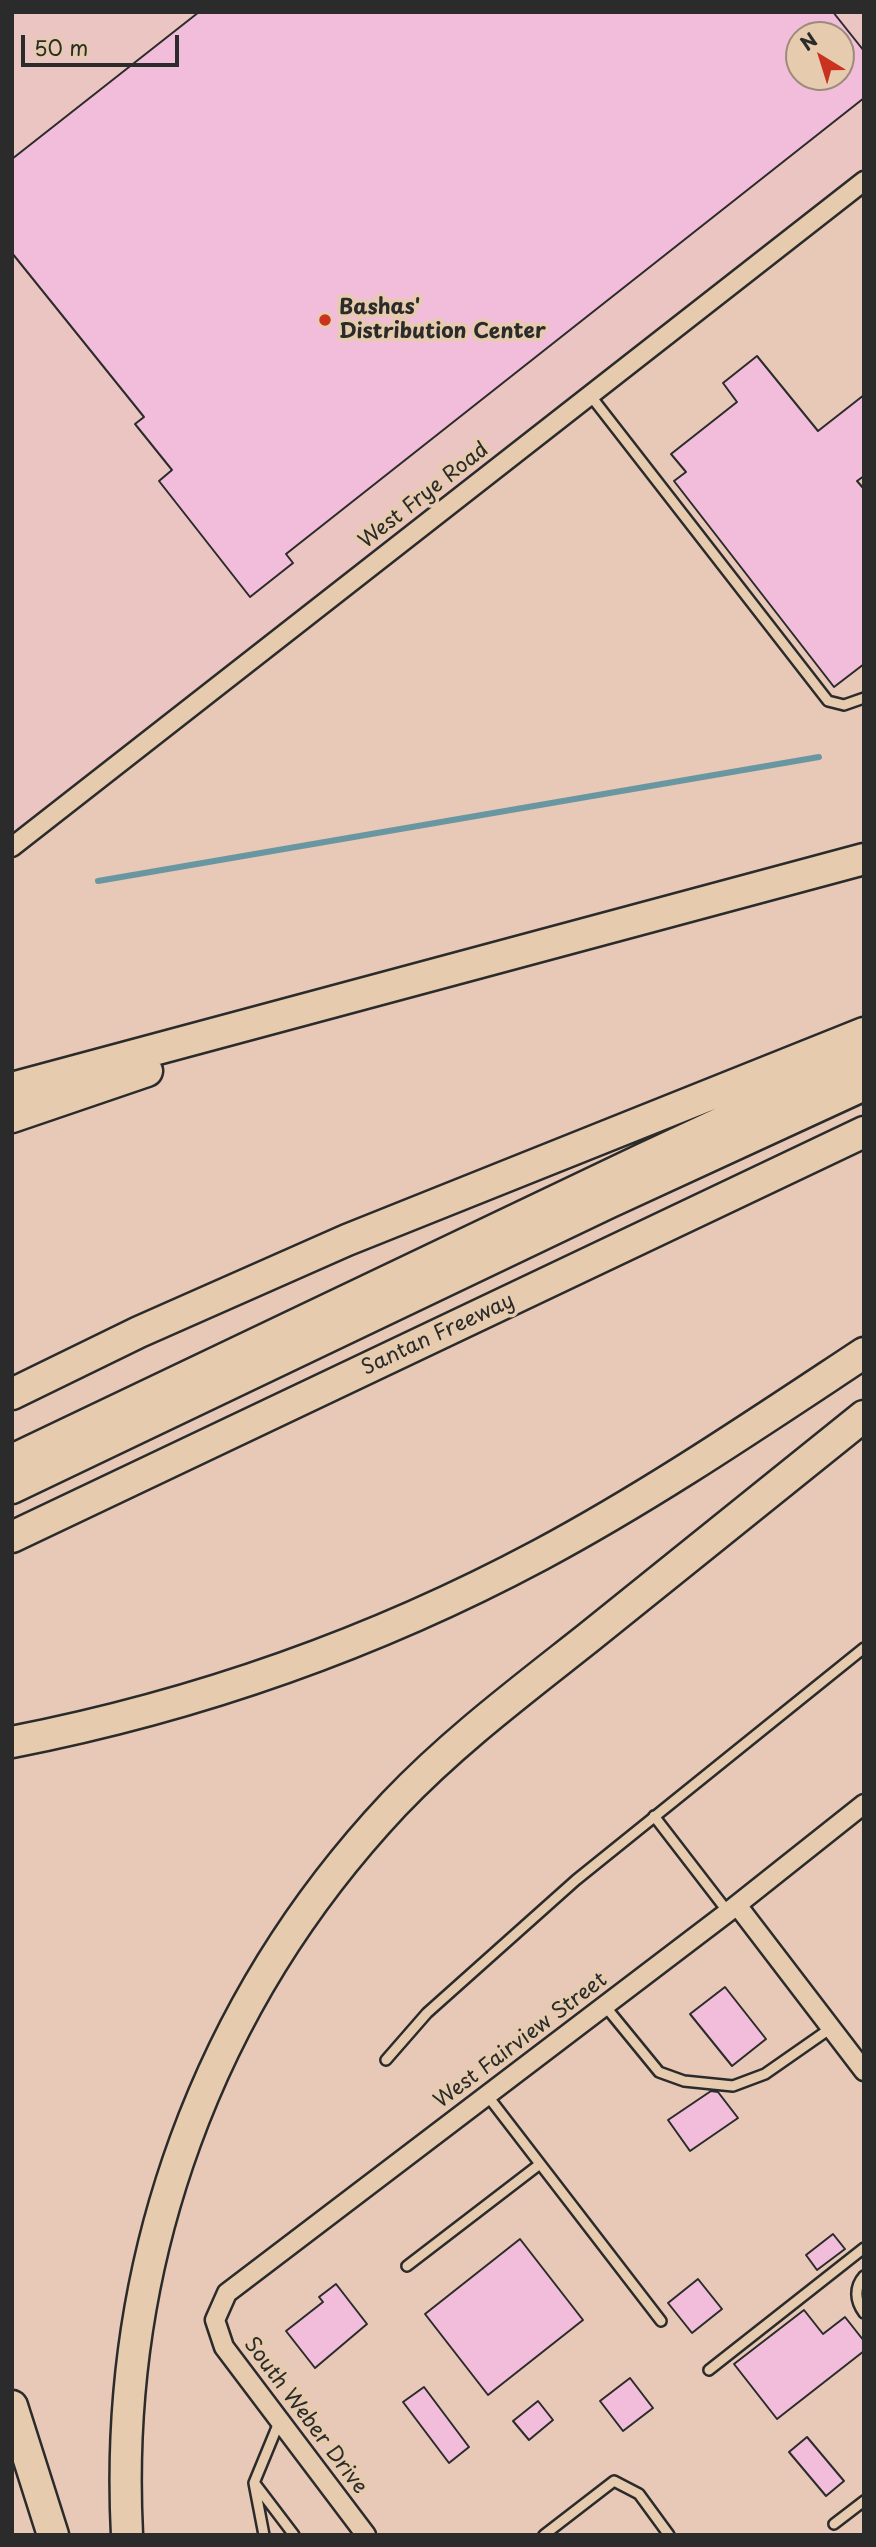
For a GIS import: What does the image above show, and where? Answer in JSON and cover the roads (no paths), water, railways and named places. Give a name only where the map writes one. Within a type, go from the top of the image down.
[{"type":"highway","points":[[12,1088],[864,859]]},
{"type":"highway","points":[[12,1117],[152,1069],[288,1015]]},
{"type":"highway","points":[[12,1394],[150,1326],[347,1240],[864,1033]]},
{"type":"highway","points":[[12,1460],[864,1056]]},
{"type":"highway","points":[[12,1488],[619,1198],[864,1085]]},
{"type":"highway","name":"Santan Freeway","points":[[12,1538],[864,1132]]},
{"type":"highway","points":[[12,1742],[151,1710],[260,1676],[331,1650],[438,1605],[539,1556],[607,1518],[706,1457],[864,1353]]},
{"type":"highway","points":[[127,2535],[125,2462],[131,2364],[146,2273],[158,2226],[186,2137],[207,2085],[240,2017],[286,1940],[365,1836],[434,1764],[864,1416]]},
{"type":"highway","points":[[12,2406],[53,2535]]},
{"type":"street","name":"West Frye Road","points":[[12,847],[864,181]]},
{"type":"street","name":"West Fairview Street","points":[[215,2320],[228,2293],[732,1909],[864,1804]]},
{"type":"street","points":[[732,1909],[864,2071]]},
{"type":"street","name":"South Weber Drive","points":[[215,2320],[223,2347],[366,2535]]},
{"type":"lane","points":[[590,395],[828,701],[844,705],[864,698]]},
{"type":"lane","points":[[386,2060],[427,2013],[576,1880],[864,1648]]},
{"type":"lane","points":[[654,1816],[732,1909]]},
{"type":"lane","points":[[605,2006],[659,2072],[684,2081],[733,2086],[765,2074],[831,2028]]},
{"type":"lane","points":[[487,2095],[661,2321]]},
{"type":"lane","points":[[407,2266],[540,2164]]},
{"type":"lane","points":[[709,2370],[864,2248]]},
{"type":"lane","points":[[864,2276],[856,2291],[859,2306],[864,2313]]},
{"type":"lane","points":[[264,2535],[254,2483],[280,2420]]},
{"type":"lane","points":[[546,2534],[614,2482],[639,2494],[670,2535]]},
{"type":"lane","points":[[254,2483],[294,2535]]},
{"type":"lane","points":[[834,2524],[864,2501]]},
{"type":"waterway","points":[[98,881],[819,757]]},
{"type":"place","name":"Bashas' Distribution Center","points":[[325,320]]}]
